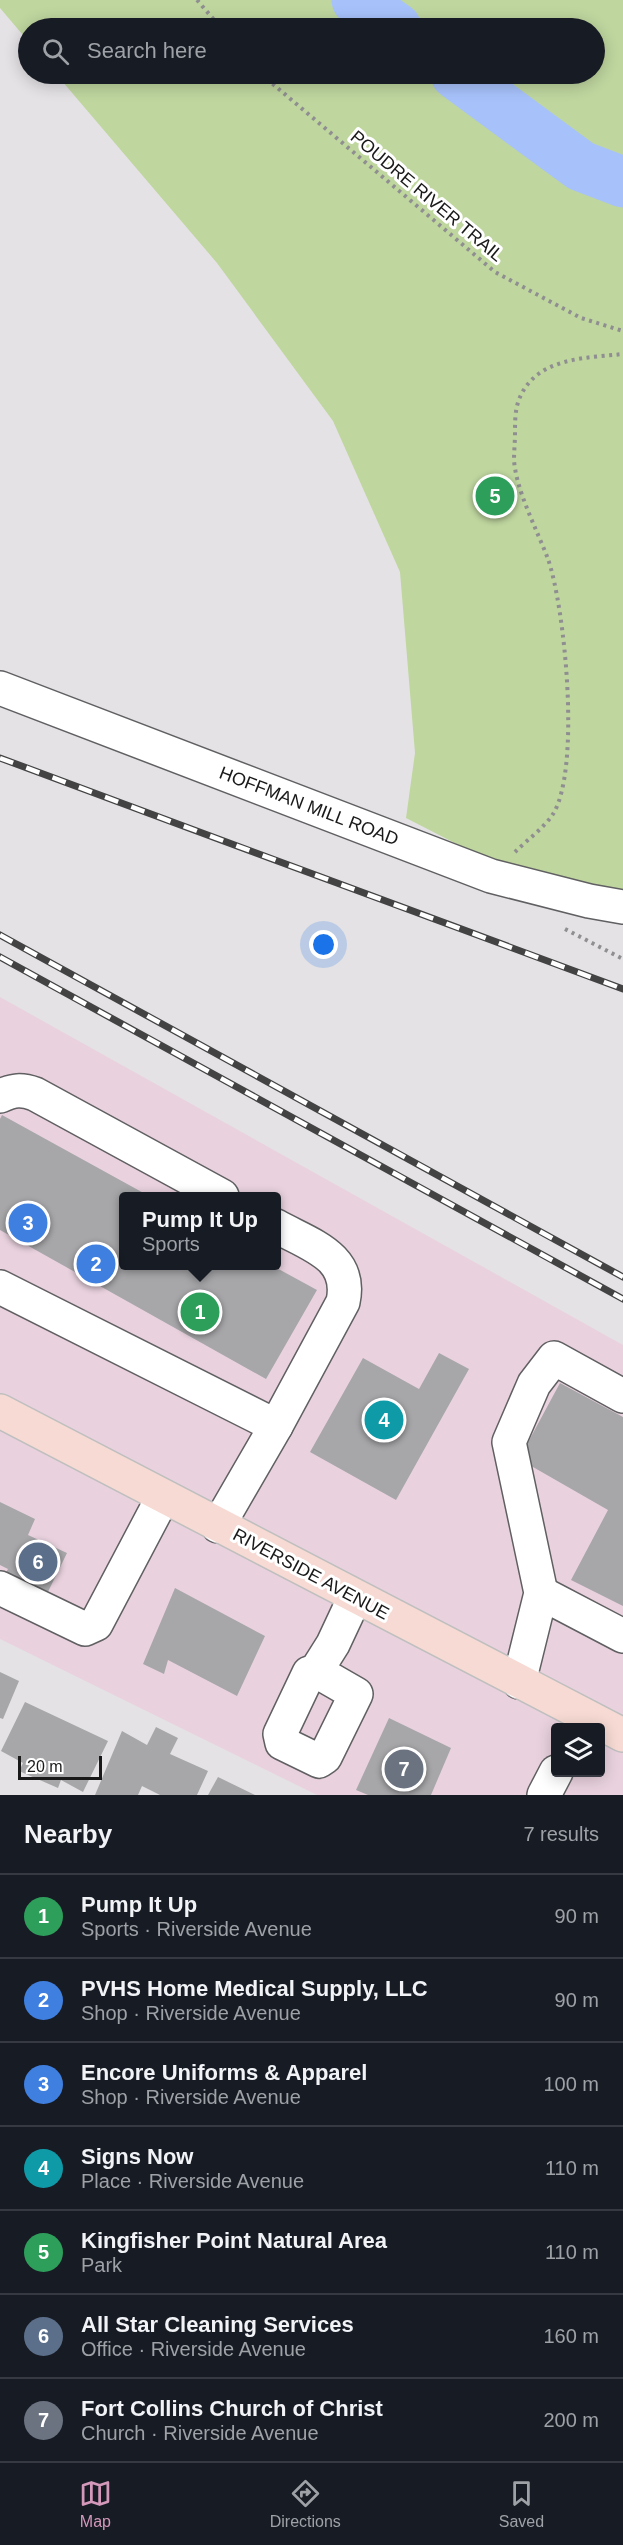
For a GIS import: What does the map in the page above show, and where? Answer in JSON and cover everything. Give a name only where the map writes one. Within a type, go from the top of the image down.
[{"type":"main road","name":"RIVERSIDE AVENUE","points":[[0,1411],[519,1682],[581,1721],[623,1735]]},
{"type":"street","name":"HOFFMAN MILL ROAD","points":[[0,687],[491,876],[589,901],[623,907]]},
{"type":"street","points":[[7,1093],[24,1090],[35,1094],[213,1192]]},
{"type":"street","points":[[219,1526],[343,1302],[346,1287],[343,1274],[328,1255],[281,1229]]},
{"type":"street","points":[[0,1287],[276,1426]]},
{"type":"street","points":[[519,1682],[542,1593],[509,1442],[534,1384],[554,1358],[623,1396]]},
{"type":"street","points":[[0,1588],[84,1629],[96,1624],[164,1497]]},
{"type":"street","points":[[542,1593],[623,1636]]},
{"type":"street","points":[[316,1671],[333,1644],[355,1597]]},
{"type":"street","points":[[544,1795],[554,1777]]},
{"type":"path","points":[[197,0],[212,18]]},
{"type":"path","name":"POUDRE RIVER TRAIL","points":[[273,84],[495,272],[581,318],[623,331]]},
{"type":"path","points":[[491,876],[553,815],[560,798],[567,761],[569,722],[560,613],[549,562],[526,504],[514,462],[515,416],[520,397],[530,383],[544,370],[560,362],[623,354]]},
{"type":"shaded area","points":[[0,997],[623,1345],[623,1795],[317,1795],[0,1639]]},
{"type":"green space","points":[[0,0],[623,0],[623,889],[590,888],[488,860],[406,818],[415,753],[400,572],[333,421],[217,263],[65,84],[605,84],[605,18],[18,18],[18,29],[0,8]]},
{"type":"building","points":[[2,1115],[142,1192],[119,1192],[119,1270],[280,1270],[317,1290],[266,1379],[0,1230],[0,1119]]},
{"type":"building","points":[[439,1353],[469,1369],[396,1500],[310,1452],[363,1358],[419,1389]]},
{"type":"building","points":[[560,1383],[623,1417],[623,1606],[571,1580],[608,1510],[519,1459]]},
{"type":"building","points":[[0,1502],[35,1519],[28,1535],[67,1553],[44,1600],[2,1580],[8,1569],[0,1565]]},
{"type":"building","points":[[175,1588],[265,1636],[237,1696],[168,1660],[164,1674],[143,1664]]},
{"type":"building","points":[[0,1672],[19,1681],[3,1719],[0,1718]]},
{"type":"building","points":[[25,1702],[108,1741],[83,1792],[61,1780],[58,1788],[19,1771],[23,1763],[1,1751]]},
{"type":"building","points":[[389,1718],[451,1748],[431,1795],[368,1795],[356,1790]]},
{"type":"building","points":[[156,1727],[178,1738],[170,1754],[208,1771],[197,1795],[160,1795],[142,1786],[138,1795],[95,1795],[122,1731],[147,1745]]},
{"type":"building","points":[[218,1777],[255,1795],[208,1795]]},
{"type":"waterway","points":[[357,0],[382,18]]},
{"type":"waterway","points":[[470,84],[581,166],[623,182]]},
{"type":"railway","points":[[0,758],[623,989]]},
{"type":"railway","points":[[0,935],[623,1277]]},
{"type":"railway","points":[[0,957],[623,1299]]},
{"type":"place","name":"Kingfisher Point Natural Area","points":[[495,496]]},
{"type":"place","name":"Encore Uniforms & Apparel","points":[[28,1223]]},
{"type":"place","name":"PVHS Home Medical Supply, LLC","points":[[96,1264]]},
{"type":"place","name":"Pump It Up","points":[[200,1312]]},
{"type":"place","name":"Signs Now","points":[[384,1420]]},
{"type":"place","name":"All Star Cleaning Services","points":[[38,1562]]},
{"type":"place","name":"Fort Collins Church of Christ","points":[[404,1769]]}]
